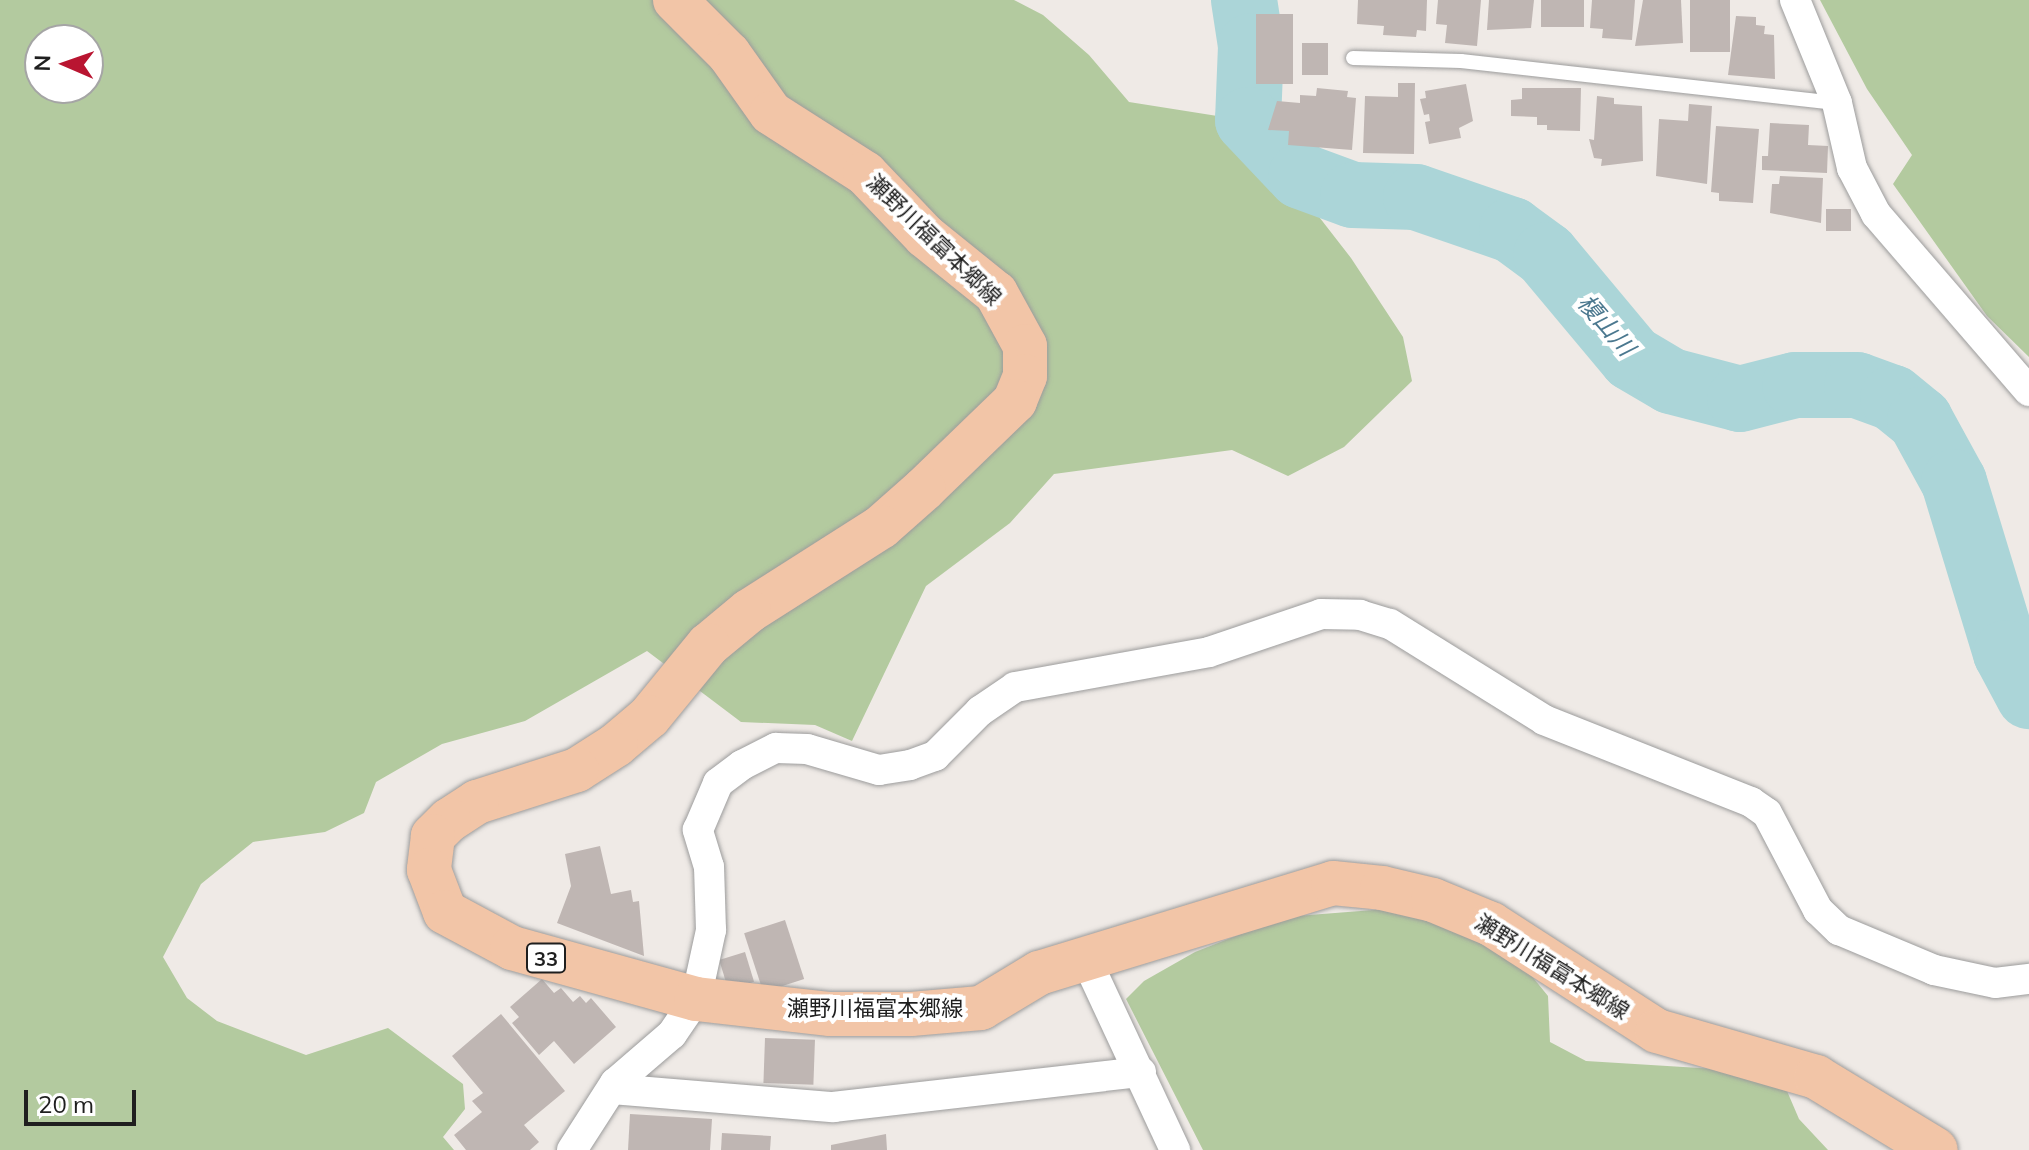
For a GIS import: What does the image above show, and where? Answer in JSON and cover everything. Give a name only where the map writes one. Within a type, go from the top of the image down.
[{"type":"main road","name":"瀬野川福富本郷線","points":[[675,0],[729,54],[771,113],[865,173],[925,236],[996,293],[1025,346],[1025,376],[1015,401],[913,499],[881,527],[749,611],[708,645],[649,717],[616,745],[577,770],[477,802],[433,836],[429,870],[445,912],[475,932],[621,982],[696,999],[830,1014],[981,1008],[1039,973],[1333,883],[1382,888],[1433,900],[1491,924],[1657,1031],[1816,1077],[1936,1150]]},
{"type":"street","points":[[1795,0],[1837,103],[1852,168],[1876,214],[2029,391]]},
{"type":"street","points":[[572,1150],[612,1089],[672,1034],[696,999],[711,930],[709,867],[698,830],[718,783],[742,765],[776,748],[807,749],[879,770],[910,765],[935,756],[980,711],[1015,687],[1209,652],[1321,614],[1360,615],[1390,624],[1544,720],[1751,802],[1767,813],[1818,910],[1839,930],[1934,970],[1995,983],[2029,979]]},
{"type":"street","points":[[1086,959],[1175,1150]]},
{"type":"street","points":[[612,1089],[833,1107],[1141,1072]]},
{"type":"lane","points":[[1353,58],[1461,61],[1837,103]]},
{"type":"green space","points":[[0,0],[1014,0],[1043,15],[1089,55],[1129,102],[1230,118],[1271,155],[1351,258],[1403,337],[1412,381],[1344,447],[1288,476],[1232,450],[1054,474],[1010,523],[926,586],[852,741],[815,725],[741,722],[647,651],[525,721],[442,744],[376,782],[364,813],[325,832],[253,842],[201,884],[163,957],[187,998],[217,1021],[306,1055],[388,1028],[463,1084],[465,1109],[443,1137],[454,1150],[0,1150]]},
{"type":"green space","points":[[1820,0],[2029,0],[2029,357],[1987,316],[1893,184],[1912,155],[1867,89]]},
{"type":"green space","points":[[1386,909],[1463,928],[1526,969],[1548,996],[1550,1042],[1586,1061],[1732,1070],[1784,1084],[1799,1119],[1828,1150],[1203,1150],[1126,999],[1144,981],[1195,952],[1284,917]]},
{"type":"building","points":[[1358,0],[1427,0],[1426,31],[1417,30],[1416,37],[1383,35],[1384,26],[1357,24]]},
{"type":"building","points":[[1438,0],[1481,0],[1477,46],[1445,43],[1447,25],[1436,24]]},
{"type":"building","points":[[1489,0],[1534,0],[1531,28],[1487,30]]},
{"type":"building","points":[[1541,0],[1584,0],[1584,27],[1541,27]]},
{"type":"building","points":[[1592,0],[1635,0],[1632,40],[1602,38],[1603,29],[1590,28]]},
{"type":"building","points":[[1643,0],[1681,0],[1683,43],[1635,46]]},
{"type":"building","points":[[1690,0],[1730,0],[1730,52],[1690,52]]},
{"type":"building","points":[[1256,14],[1293,14],[1293,84],[1256,84]]},
{"type":"building","points":[[1736,16],[1756,17],[1756,25],[1765,26],[1764,34],[1774,35],[1775,79],[1728,75]]},
{"type":"building","points":[[1302,43],[1328,43],[1328,75],[1302,75]]},
{"type":"building","points":[[1398,83],[1415,83],[1414,154],[1363,153],[1365,96],[1398,97]]},
{"type":"building","points":[[1466,84],[1473,121],[1459,128],[1461,138],[1429,144],[1425,122],[1430,121],[1429,114],[1424,115],[1420,99],[1426,98],[1425,91]]},
{"type":"building","points":[[1317,88],[1348,91],[1347,97],[1356,98],[1352,150],[1288,145],[1289,131],[1268,130],[1277,101],[1300,103],[1300,95],[1316,96]]},
{"type":"building","points":[[1522,88],[1581,88],[1580,131],[1547,130],[1547,125],[1537,125],[1537,117],[1511,116],[1511,100],[1522,99]]},
{"type":"building","points":[[1597,96],[1614,98],[1614,104],[1642,106],[1643,161],[1601,166],[1602,159],[1594,158],[1589,139],[1594,140]]},
{"type":"building","points":[[1689,104],[1712,106],[1707,184],[1656,176],[1659,119],[1688,121]]},
{"type":"building","points":[[1770,123],[1809,125],[1808,145],[1828,146],[1827,173],[1762,170],[1762,156],[1768,156]]},
{"type":"building","points":[[1716,126],[1759,129],[1753,203],[1719,201],[1719,193],[1711,192]]},
{"type":"building","points":[[1780,176],[1823,178],[1821,223],[1770,213],[1772,184],[1779,184]]},
{"type":"building","points":[[1826,209],[1851,209],[1851,231],[1826,231]]},
{"type":"building","points":[[600,846],[611,894],[631,890],[633,902],[639,901],[644,956],[557,923],[571,886],[565,854]]},
{"type":"building","points":[[785,920],[804,979],[763,992],[744,933]]},
{"type":"building","points":[[745,952],[754,982],[728,990],[719,960]]},
{"type":"building","points":[[542,979],[554,993],[561,988],[573,1002],[580,996],[586,1003],[591,998],[616,1027],[574,1064],[554,1041],[539,1055],[512,1023],[519,1017],[510,1007]]},
{"type":"building","points":[[501,1014],[565,1091],[524,1125],[539,1142],[530,1150],[466,1150],[454,1135],[482,1112],[472,1101],[483,1093],[452,1056]]},
{"type":"building","points":[[765,1038],[815,1040],[813,1085],[763,1083]]},
{"type":"building","points":[[630,1114],[712,1119],[710,1150],[628,1150]]},
{"type":"building","points":[[722,1133],[771,1136],[770,1150],[721,1150]]},
{"type":"building","points":[[886,1134],[887,1150],[831,1150],[831,1145]]},
{"type":"waterway","name":"榎山川","points":[[1244,0],[1251,46],[1248,120],[1301,176],[1353,195],[1416,197],[1512,230],[1546,255],[1632,358],[1671,381],[1740,399],[1795,385],[1857,385],[1893,398],[1920,420],[1954,482],[2006,653],[2029,696]]}]
